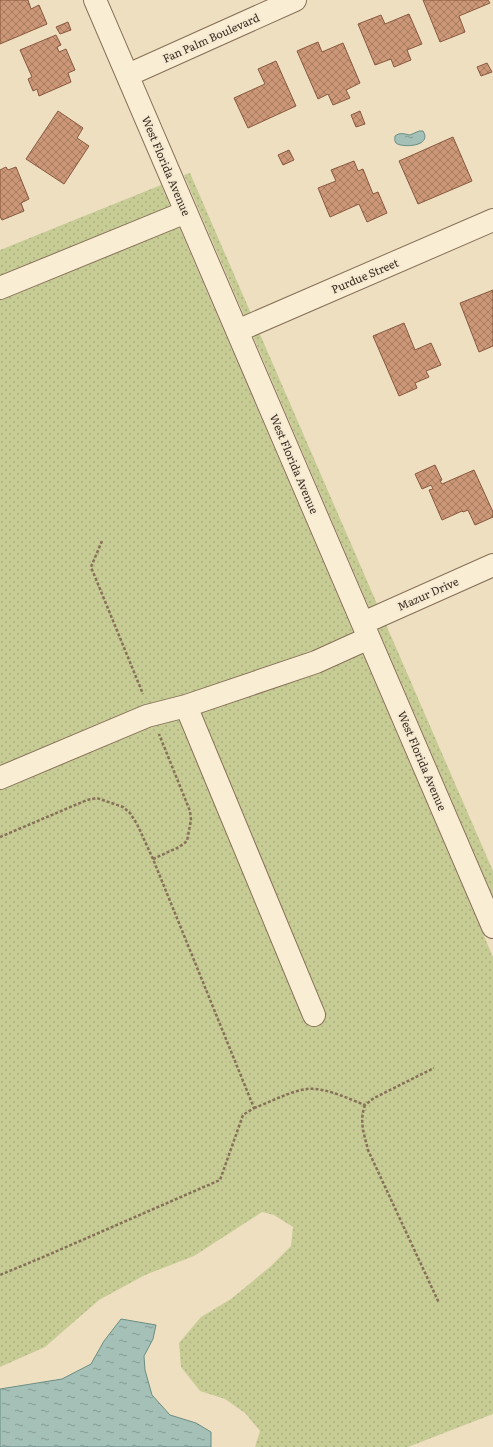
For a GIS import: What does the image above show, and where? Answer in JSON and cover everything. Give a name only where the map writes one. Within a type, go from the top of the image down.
[{"type":"street","name":"West Florida Avenue","points":[[95,0],[366,630],[488,901],[493,927]]},
{"type":"street","name":"Fan Palm Boulevard","points":[[128,75],[295,0]]},
{"type":"street","points":[[0,288],[186,212]]},
{"type":"street","name":"Purdue Street","points":[[237,331],[493,220]]},
{"type":"street","name":"Mazur Drive","points":[[0,778],[147,716],[186,706],[316,662],[366,630],[493,565]]},
{"type":"street","points":[[186,706],[314,1015]]},
{"type":"path","points":[[0,837],[87,800],[97,798],[123,807],[130,813],[152,859],[254,1108]]},
{"type":"path","points":[[434,1068],[374,1098],[364,1105],[361,1116],[368,1150],[439,1303]]},
{"type":"path","points":[[0,1275],[48,1256],[220,1180],[242,1115],[254,1108],[308,1089],[339,1095],[364,1105]]},
{"type":"green space","points":[[190,173],[493,871],[493,897],[184,175]]},
{"type":"green space","points":[[161,185],[493,957],[493,1414],[408,1447],[255,1447],[260,1431],[245,1413],[225,1399],[200,1391],[181,1367],[179,1343],[201,1317],[231,1299],[271,1266],[291,1246],[293,1227],[274,1215],[262,1212],[194,1256],[145,1275],[99,1300],[45,1347],[0,1367],[0,250]]},
{"type":"water","points":[[423,131],[425,136],[424,140],[420,143],[409,146],[399,145],[395,142],[395,136],[399,134],[410,135]]},
{"type":"water","points":[[121,1319],[156,1325],[153,1339],[144,1356],[145,1370],[152,1395],[170,1415],[196,1423],[211,1432],[211,1447],[0,1447],[0,1389],[62,1379],[91,1364],[104,1341]]},
{"type":"building","points":[[0,0],[28,0],[31,9],[39,5],[47,24],[0,44]]},
{"type":"building","points":[[423,0],[488,0],[490,3],[459,16],[465,32],[440,42]]},
{"type":"building","points":[[409,14],[422,44],[407,50],[411,60],[394,67],[391,59],[375,65],[358,24],[381,15],[385,24]]},
{"type":"building","points":[[68,22],[71,30],[60,34],[56,27]]},
{"type":"building","points":[[56,35],[61,45],[57,47],[59,52],[66,49],[75,70],[68,73],[71,82],[39,96],[37,89],[33,91],[28,79],[32,77],[20,50]]},
{"type":"building","points":[[318,42],[322,52],[343,43],[360,83],[346,90],[350,98],[333,105],[328,94],[318,99],[297,51]]},
{"type":"building","points":[[276,61],[296,106],[248,128],[234,98],[265,84],[258,69]]},
{"type":"building","points":[[487,63],[492,72],[481,76],[477,67]]},
{"type":"building","points":[[58,111],[83,128],[77,138],[89,146],[64,184],[26,159]]},
{"type":"building","points":[[360,111],[365,124],[356,127],[351,115]]},
{"type":"building","points":[[453,137],[472,181],[418,204],[399,161]]},
{"type":"building","points":[[289,150],[294,160],[283,165],[278,155]]},
{"type":"building","points":[[354,161],[358,171],[363,169],[373,194],[378,192],[387,213],[367,222],[359,204],[330,217],[318,188],[336,181],[331,170]]},
{"type":"building","points":[[6,167],[8,170],[16,167],[29,199],[21,203],[24,211],[2,220],[0,217],[0,170]]},
{"type":"building","points":[[493,290],[493,346],[479,352],[460,303]]},
{"type":"building","points":[[404,323],[415,350],[431,343],[441,365],[426,371],[429,377],[415,383],[417,388],[399,396],[373,336]]},
{"type":"building","points":[[435,465],[442,480],[440,481],[442,484],[474,470],[493,512],[493,517],[475,525],[468,510],[462,511],[442,520],[429,490],[433,489],[431,485],[422,489],[415,474]]}]
